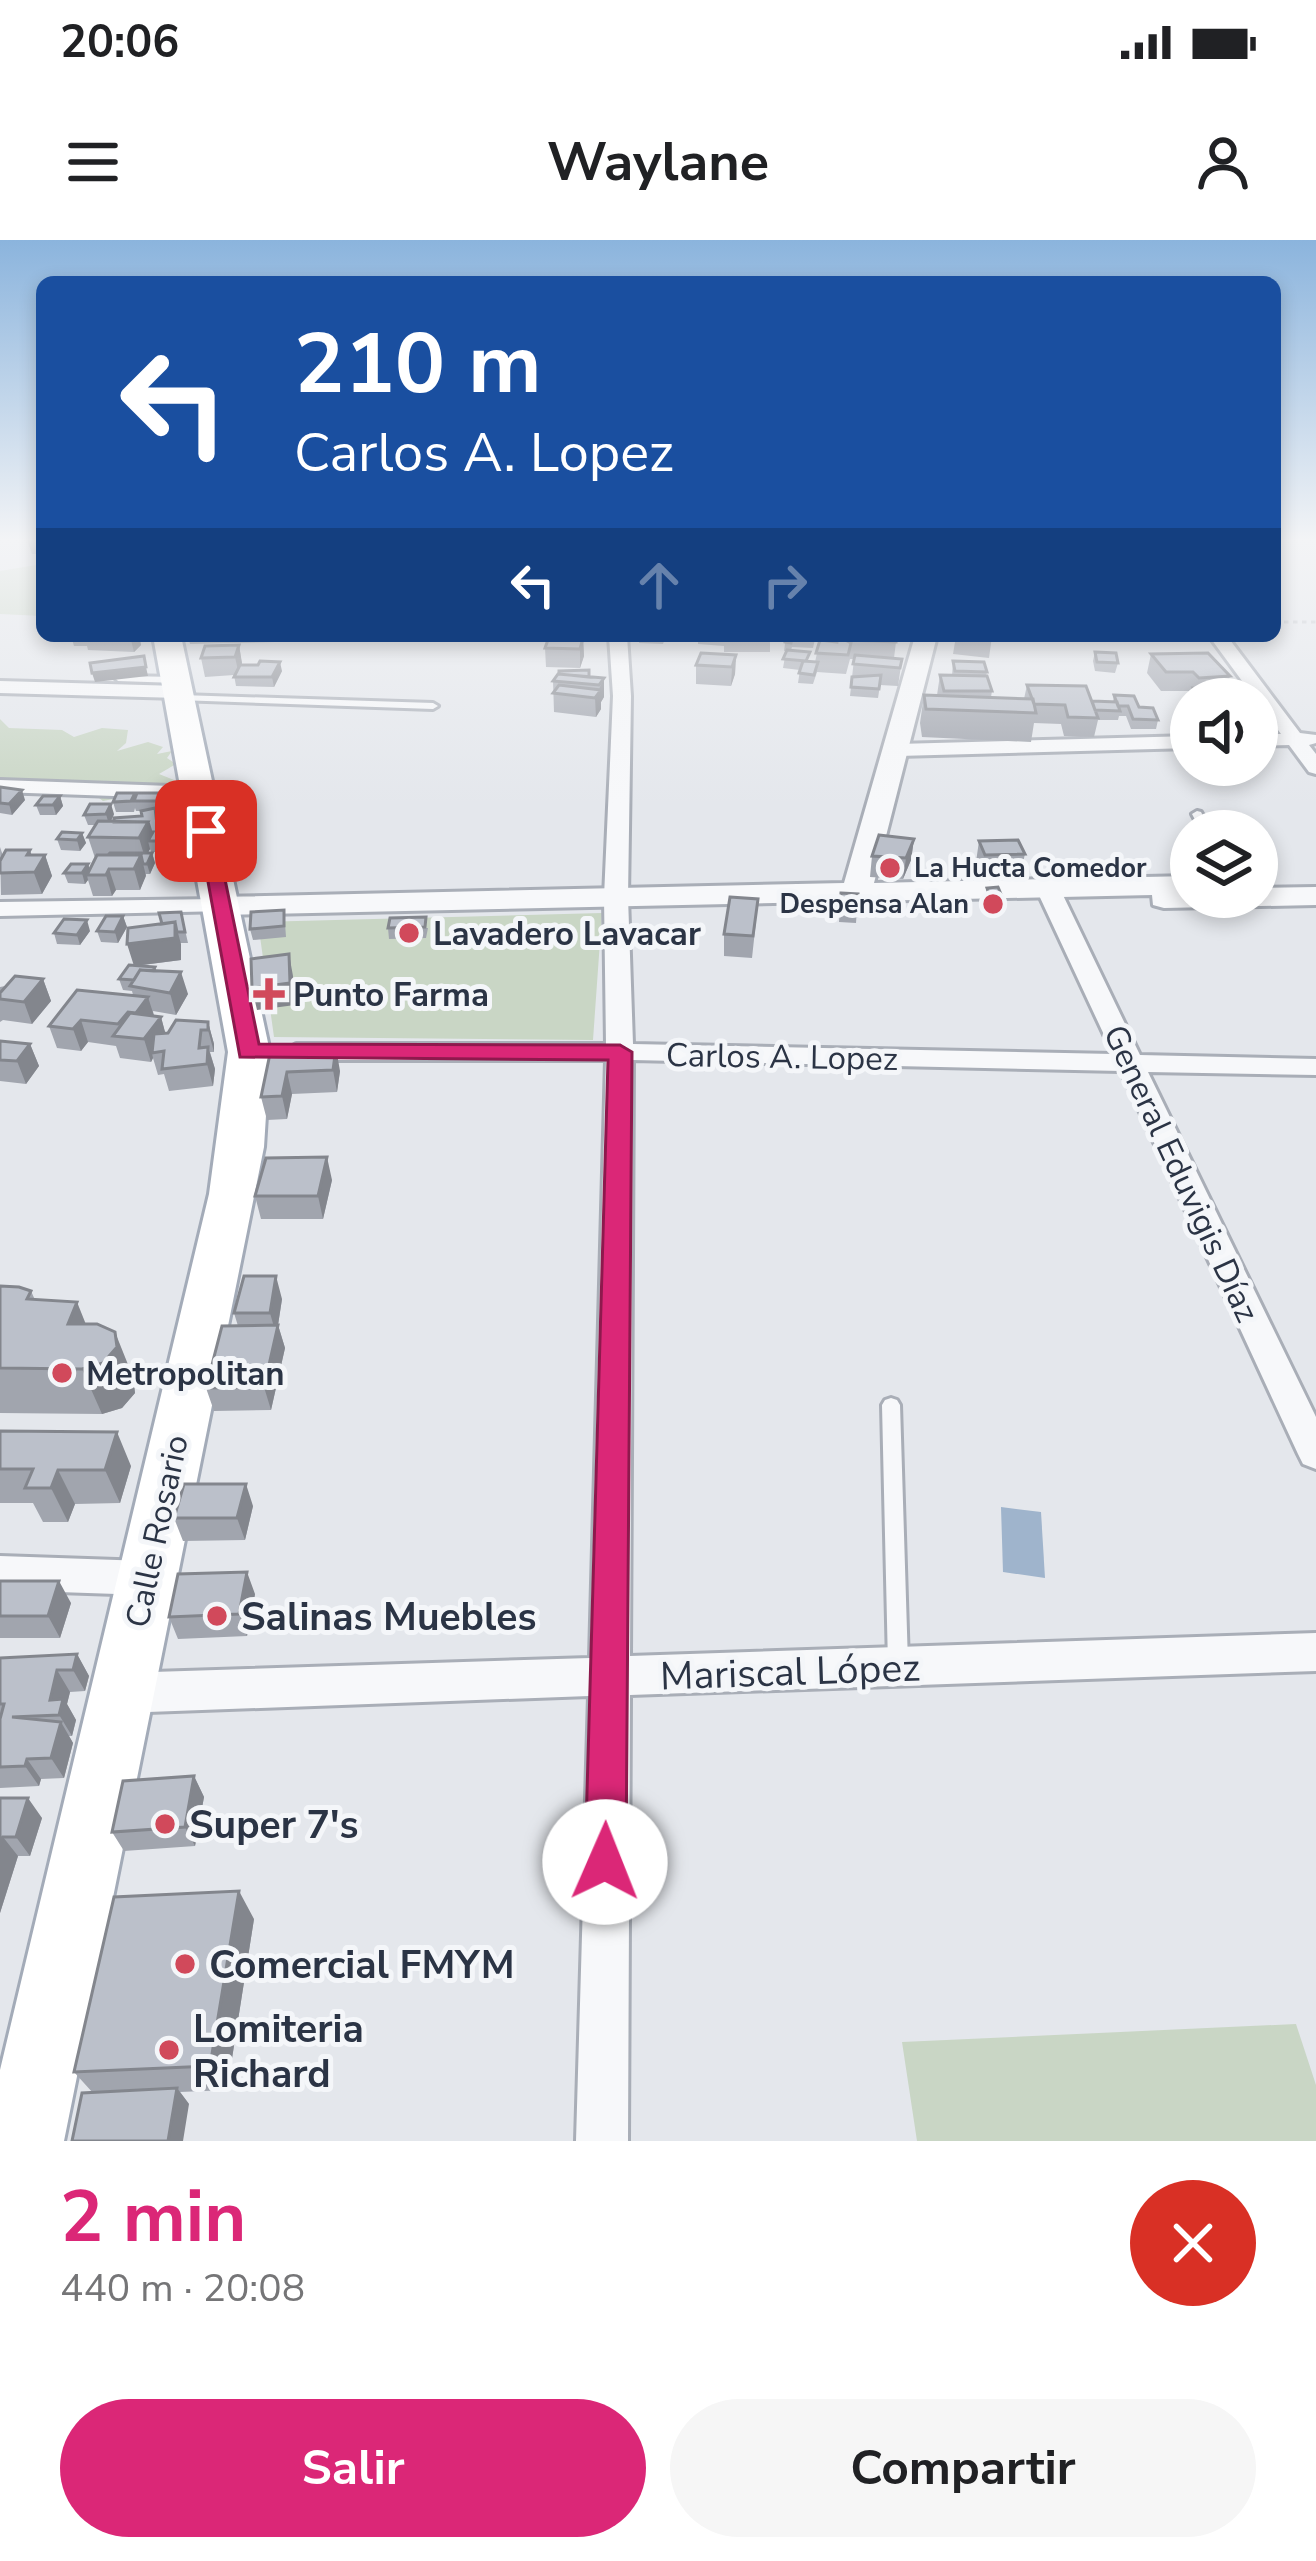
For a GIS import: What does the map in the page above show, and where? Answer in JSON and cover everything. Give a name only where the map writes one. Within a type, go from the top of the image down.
[{"type":"main road","name":"Calle Rosario","points":[[23,2141],[26,2030],[121,1693],[201,1318],[242,1158],[248,1052],[171,669]]},
{"type":"street","points":[[602,2141],[620,1052],[618,642]]},
{"type":"street","points":[[857,890],[925,642]]},
{"type":"street","points":[[1223,642],[1305,739],[1316,768]]},
{"type":"street","points":[[0,687],[171,669]]},
{"type":"street","points":[[898,750],[1170,743]]},
{"type":"street","points":[[0,786],[199,794]]},
{"type":"street","points":[[1278,883],[1316,882]]},
{"type":"street","points":[[0,909],[1170,886]]},
{"type":"street","points":[[1054,891],[1100,901],[1316,896]]},
{"type":"street","name":"General Eduvigis Díaz","points":[[1054,891],[1130,1063],[1316,1454]]},
{"type":"street","name":"Carlos A. Lopez","points":[[248,1052],[620,1052],[1316,1066]]},
{"type":"street","points":[[0,1573],[146,1578]]},
{"type":"street","name":"Mariscal López","points":[[121,1693],[1316,1652]]},
{"type":"lane","points":[[121,679],[171,669],[433,706]]},
{"type":"lane","points":[[891,1405],[898,1667]]},
{"type":"green space","points":[[0,719],[9,728],[62,730],[74,737],[102,728],[128,730],[126,743],[117,751],[148,742],[163,747],[157,754],[172,751],[167,758],[176,764],[159,774],[174,780],[171,786],[179,796],[103,801],[95,795],[0,793]]},
{"type":"green space","points":[[602,913],[593,1040],[274,1037],[258,922]]},
{"type":"green space","points":[[1296,2024],[1316,2085],[1316,2141],[917,2141],[902,2042]]},
{"type":"water","points":[[1001,1507],[1041,1512],[1045,1578],[1003,1572]]},
{"type":"building","points":[[547,642],[582,642],[580,649],[545,648]]},
{"type":"building","points":[[819,642],[851,643],[848,655],[816,653]]},
{"type":"building","points":[[239,645],[235,657],[201,658],[205,646]]},
{"type":"building","points":[[787,650],[810,652],[806,661],[783,659]]},
{"type":"building","points":[[1095,652],[1116,653],[1118,663],[1097,662]]},
{"type":"building","points":[[701,653],[736,655],[732,667],[696,665]]},
{"type":"building","points":[[1208,653],[1230,676],[1199,678],[1193,672],[1166,672],[1151,654]]},
{"type":"building","points":[[855,655],[902,659],[900,668],[853,664]]},
{"type":"building","points":[[144,656],[146,667],[92,673],[90,663]]},
{"type":"building","points":[[803,661],[818,662],[814,675],[799,673]]},
{"type":"building","points":[[953,661],[984,662],[987,672],[955,671]]},
{"type":"building","points":[[280,662],[272,677],[234,677],[240,665]]},
{"type":"building","points":[[589,670],[589,677],[559,674],[559,671]]},
{"type":"building","points":[[558,674],[604,678],[599,685],[553,681]]},
{"type":"building","points":[[881,675],[879,689],[851,687],[852,677]]},
{"type":"building","points":[[940,675],[987,676],[992,691],[944,691]]},
{"type":"building","points":[[559,685],[601,690],[595,698],[553,693]]},
{"type":"building","points":[[1027,685],[1086,686],[1098,718],[1068,717],[1065,705],[1034,704]]},
{"type":"building","points":[[924,695],[1033,699],[1036,713],[926,709]]},
{"type":"building","points":[[1114,695],[1134,696],[1139,707],[1153,708],[1158,720],[1133,719],[1128,706],[1118,706]]},
{"type":"building","points":[[1092,701],[1117,702],[1120,711],[1095,710]]},
{"type":"building","points":[[0,787],[22,790],[9,804],[0,803]]},
{"type":"building","points":[[117,793],[135,793],[131,801],[113,802]]},
{"type":"building","points":[[137,793],[164,793],[164,801],[134,801]]},
{"type":"building","points":[[43,796],[60,796],[53,805],[36,805]]},
{"type":"building","points":[[90,804],[111,804],[106,814],[84,815]]},
{"type":"building","points":[[155,808],[158,833],[172,833],[172,841],[148,841],[153,832],[148,822],[114,822],[114,818],[142,816],[141,811]]},
{"type":"building","points":[[98,821],[148,822],[139,838],[88,837]]},
{"type":"building","points":[[62,832],[82,833],[77,840],[57,839]]},
{"type":"building","points":[[879,835],[914,839],[906,858],[872,856]]},
{"type":"building","points":[[1018,840],[1025,854],[985,855],[979,841]]},
{"type":"building","points":[[6,850],[45,855],[35,872],[0,873]]},
{"type":"building","points":[[110,853],[152,853],[143,864],[141,855]]},
{"type":"building","points":[[97,855],[141,855],[134,869],[87,875]]},
{"type":"building","points":[[71,864],[88,864],[82,873],[64,873]]},
{"type":"building","points":[[998,887],[1003,899],[991,899],[987,888]]},
{"type":"building","points":[[841,893],[858,894],[857,912],[840,911]]},
{"type":"building","points":[[730,897],[758,899],[753,936],[724,934]]},
{"type":"building","points":[[284,910],[284,926],[250,929],[251,912]]},
{"type":"building","points":[[181,912],[185,932],[177,932],[175,922],[162,924],[159,913]]},
{"type":"building","points":[[106,916],[123,916],[115,932],[97,931]]},
{"type":"building","points":[[426,917],[425,927],[388,928],[390,918]]},
{"type":"building","points":[[64,919],[87,920],[77,935],[54,933]]},
{"type":"building","points":[[175,922],[175,938],[127,944],[128,928]]},
{"type":"building","points":[[289,954],[290,983],[252,988],[251,959]]},
{"type":"building","points":[[129,965],[155,967],[140,970],[134,980],[119,979]]},
{"type":"building","points":[[140,970],[181,972],[170,993],[130,986]]},
{"type":"building","points":[[15,976],[43,979],[24,1002],[0,999]]},
{"type":"building","points":[[77,990],[148,997],[136,1013],[128,1012],[118,1024],[81,1020],[73,1029],[49,1026]]},
{"type":"building","points":[[130,1013],[161,1017],[144,1039],[113,1036]]},
{"type":"building","points":[[176,1020],[208,1022],[208,1030],[201,1030],[199,1048],[208,1047],[207,1064],[162,1069],[164,1051],[152,1053],[154,1034],[168,1033]]},
{"type":"building","points":[[0,1041],[30,1044],[17,1061],[0,1060]]},
{"type":"building","points":[[336,1048],[333,1070],[287,1072],[282,1096],[261,1097],[271,1049]]},
{"type":"building","points":[[327,1157],[318,1196],[255,1196],[266,1158]]},
{"type":"building","points":[[244,1276],[276,1276],[270,1313],[234,1313]]},
{"type":"building","points":[[0,1286],[31,1291],[27,1299],[77,1302],[68,1324],[97,1324],[115,1332],[117,1347],[103,1363],[82,1369],[0,1368]]},
{"type":"building","points":[[278,1325],[264,1387],[206,1388],[222,1326]]},
{"type":"building","points":[[0,1431],[117,1432],[105,1470],[58,1470],[51,1488],[25,1488],[33,1469],[0,1469]]},
{"type":"building","points":[[184,1484],[246,1484],[237,1518],[174,1518]]},
{"type":"building","points":[[247,1572],[239,1614],[169,1617],[178,1574]]},
{"type":"building","points":[[0,1581],[59,1581],[48,1616],[0,1616]]},
{"type":"building","points":[[77,1654],[73,1670],[57,1670],[50,1700],[63,1699],[59,1715],[12,1717],[61,1722],[51,1758],[0,1767],[4,1704],[0,1704],[0,1658]]},
{"type":"building","points":[[194,1776],[185,1827],[112,1832],[123,1781]]},
{"type":"building","points":[[0,1798],[28,1798],[16,1837],[3,1837],[0,1846]]},
{"type":"building","points":[[239,1891],[210,2066],[74,2072],[114,1897]]},
{"type":"building","points":[[177,2088],[168,2141],[72,2141],[82,2093]]},
{"type":"place","name":"La Hucta Comedor","points":[[890,868]]},
{"type":"place","name":"Despensa Alan","points":[[993,904]]},
{"type":"place","name":"Lavadero Lavacar","points":[[409,933]]},
{"type":"place","name":"Punto Farma","points":[[269,994]]},
{"type":"place","name":"Metropolitan","points":[[62,1373]]},
{"type":"place","name":"Salinas Muebles","points":[[217,1616]]},
{"type":"place","name":"Super 7's","points":[[165,1824]]},
{"type":"place","name":"Comercial FMYM","points":[[185,1964]]},
{"type":"place","name":"Lomiteria Richard","points":[[169,2050]]},
{"type":"route","points":[[206,831],[248,1052],[620,1052],[605,1862]]}]
